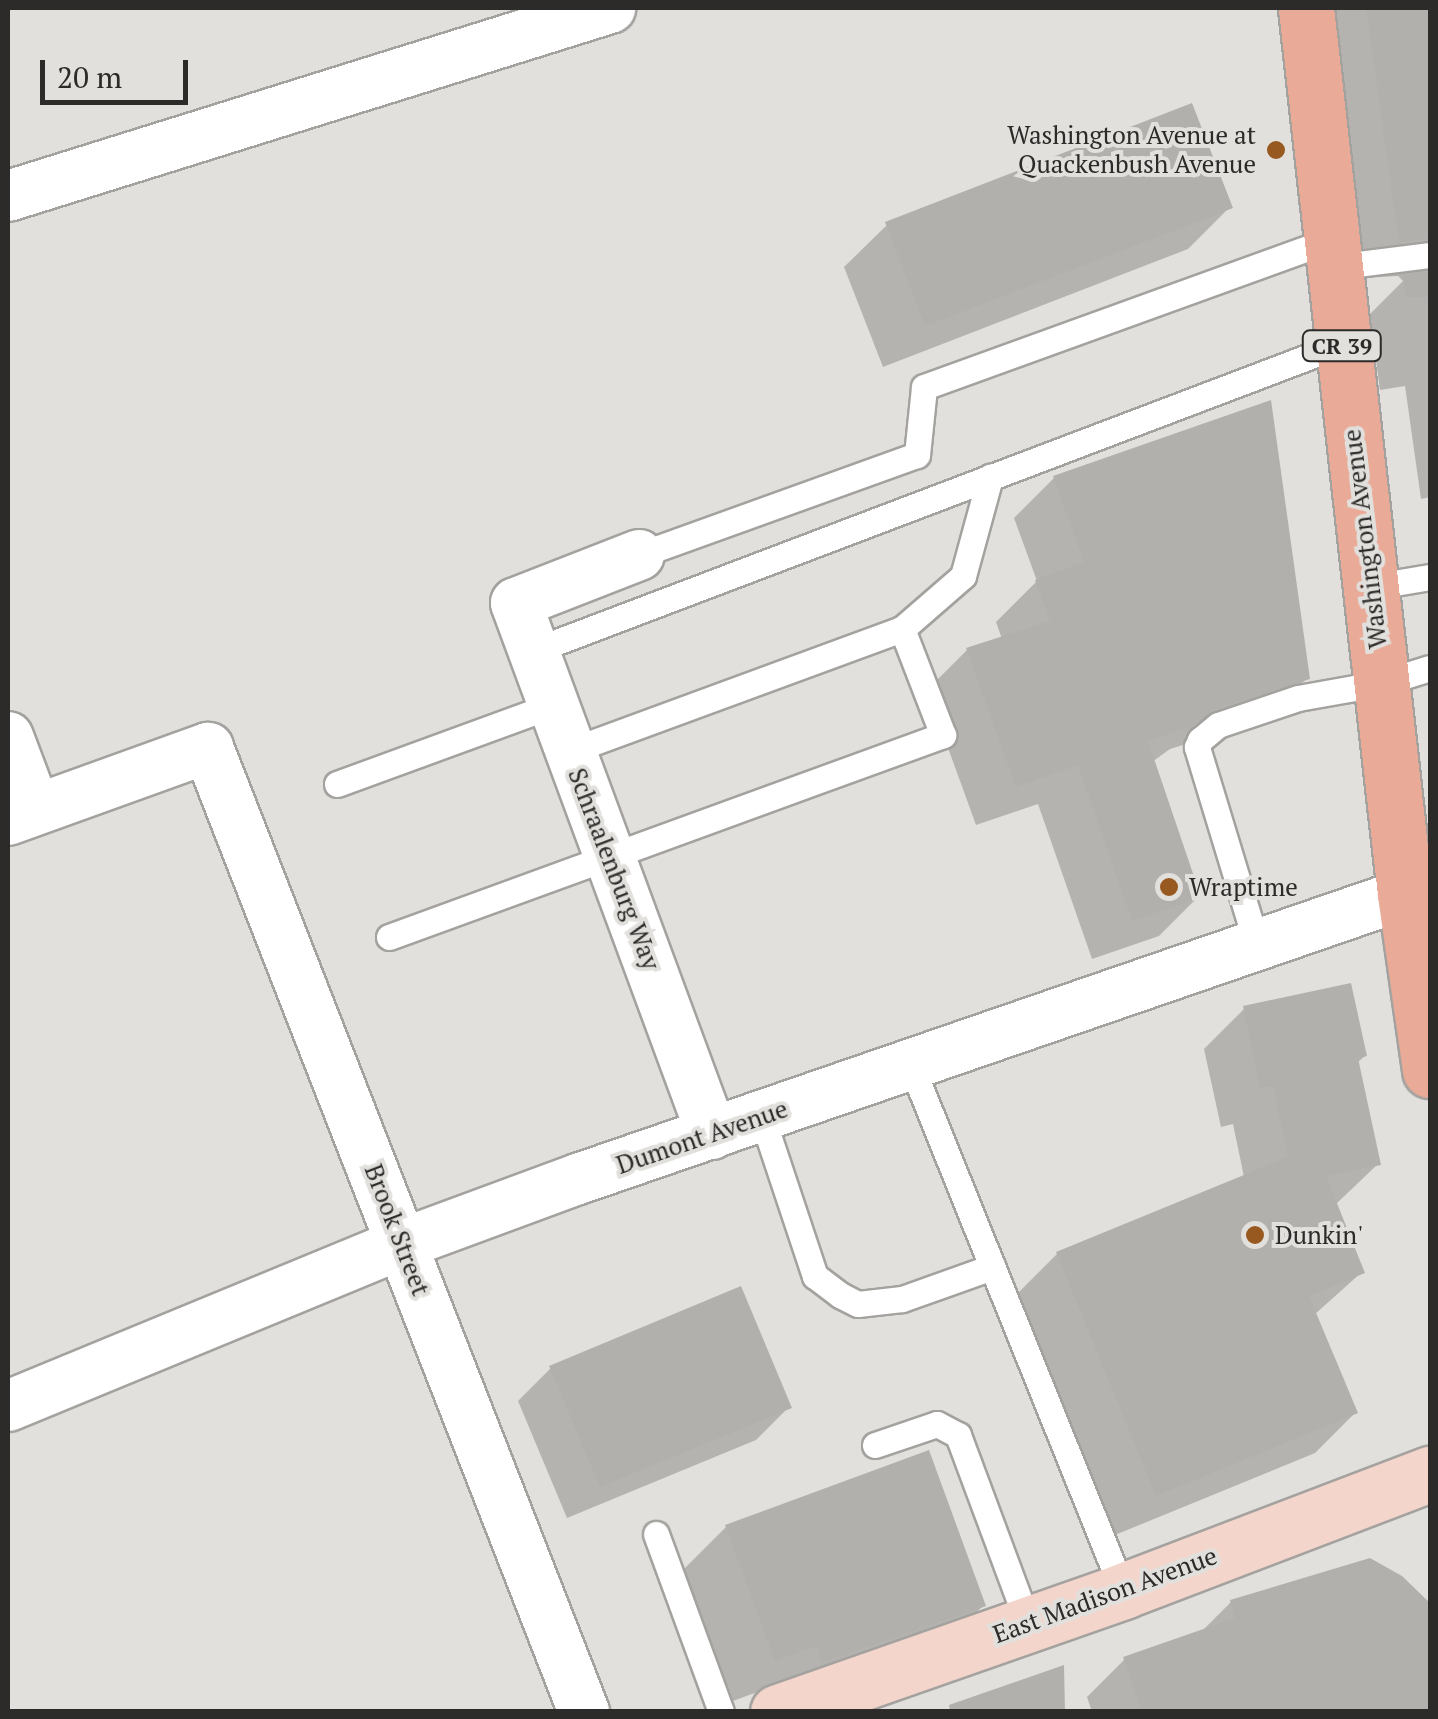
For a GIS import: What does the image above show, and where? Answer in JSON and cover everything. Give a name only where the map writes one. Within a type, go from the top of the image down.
[{"type":"main road","name":"Washington Avenue","points":[[1306,8],[1370,587],[1406,676],[1430,1070]]},
{"type":"main road","name":"East Madison Avenue","points":[[778,1712],[1123,1591],[1430,1474]]},
{"type":"street","points":[[8,196],[591,10]]},
{"type":"street","name":"Schraalenburg Way","points":[[639,556],[516,603],[712,1134]]},
{"type":"street","points":[[8,737],[21,814]]},
{"type":"street","name":"Brook Street","points":[[21,814],[208,748],[584,1712]]},
{"type":"street","name":"Dumont Avenue","points":[[8,1406],[402,1244],[1418,891]]},
{"type":"lane","points":[[639,556],[917,455],[924,387],[1331,253],[1430,255]]},
{"type":"lane","points":[[533,651],[1342,344]]},
{"type":"lane","points":[[570,751],[902,629],[963,576],[990,477]]},
{"type":"lane","points":[[1370,587],[1430,578]]},
{"type":"lane","points":[[389,937],[944,735],[902,629]]},
{"type":"lane","points":[[1257,945],[1198,747],[1200,740],[1218,726],[1298,698],[1406,676]]},
{"type":"lane","points":[[336,784],[553,706]]},
{"type":"lane","points":[[911,1066],[1123,1591]]},
{"type":"lane","points":[[762,1117],[814,1276],[840,1295],[858,1304],[902,1299],[992,1266]]},
{"type":"lane","points":[[876,1445],[937,1424],[958,1435],[1028,1623]]},
{"type":"lane","points":[[656,1534],[722,1712]]},
{"type":"building","points":[[1366,8],[1430,8],[1430,239],[1399,242]]},
{"type":"building","points":[[1192,103],[1233,208],[925,326],[885,222]]},
{"type":"building","points":[[1430,271],[1430,296],[1406,298],[1403,275]]},
{"type":"building","points":[[1271,400],[1310,679],[1213,710],[1192,726],[1148,741],[1201,897],[1132,921],[1078,765],[1016,787],[966,648],[1050,621],[1035,580],[1084,562],[1053,476]]},
{"type":"building","points":[[1351,983],[1367,1056],[1358,1058],[1381,1165],[1326,1176],[1365,1273],[1309,1296],[1358,1413],[1156,1496],[1056,1252],[1288,1157],[1273,1086],[1260,1088],[1243,1006]]},
{"type":"building","points":[[741,1286],[792,1408],[600,1487],[549,1366]]},
{"type":"building","points":[[929,1450],[986,1606],[822,1663],[816,1646],[775,1661],[725,1525]]},
{"type":"building","points":[[1370,1558],[1402,1576],[1430,1603],[1430,1712],[1142,1712],[1123,1657],[1235,1618],[1230,1600]]},
{"type":"building","points":[[1064,1665],[1065,1712],[950,1712],[949,1705]]},
{"type":"place","name":"Washington Avenue at Quackenbush Avenue","points":[[1276,150]]},
{"type":"place","name":"Wraptime","points":[[1169,887]]},
{"type":"place","name":"Dunkin'","points":[[1255,1235]]}]
